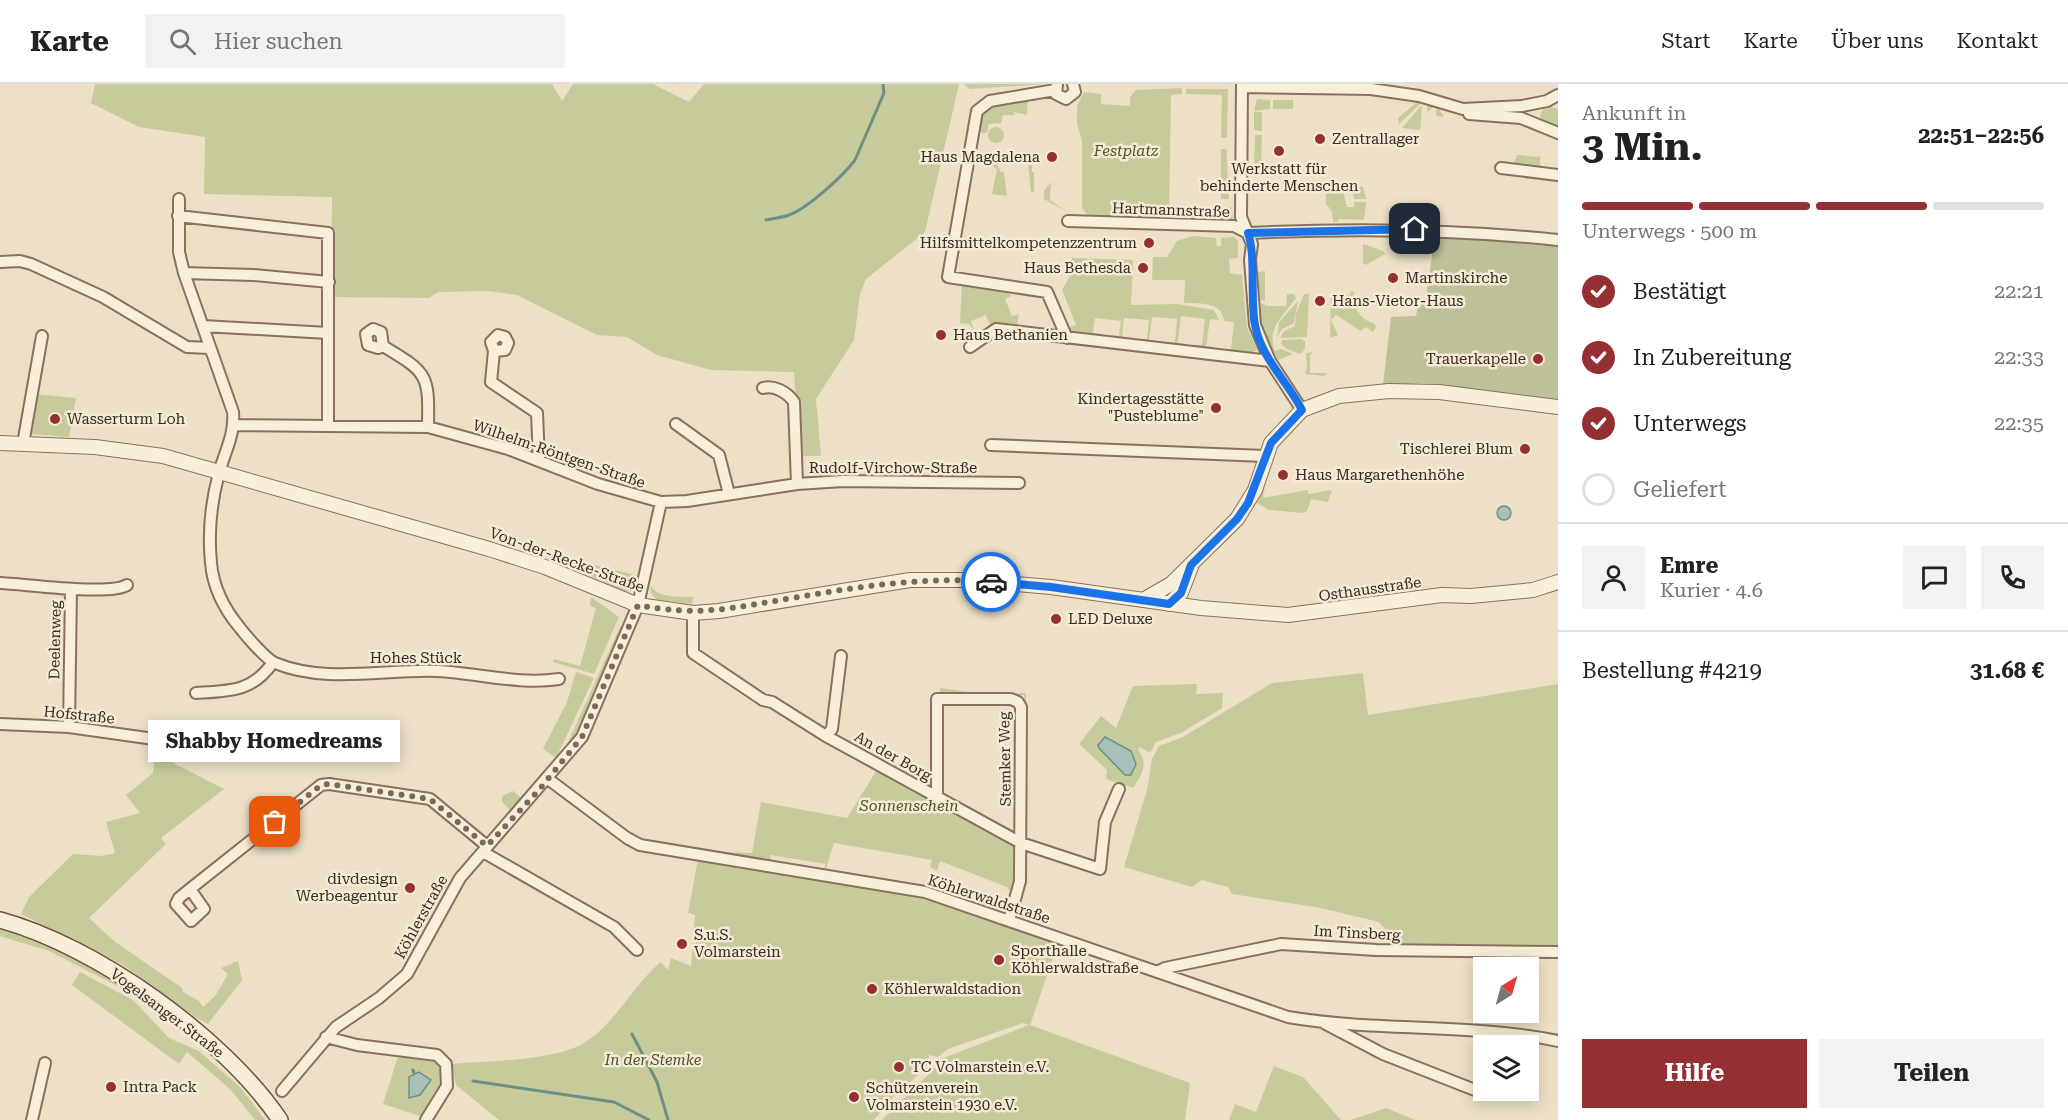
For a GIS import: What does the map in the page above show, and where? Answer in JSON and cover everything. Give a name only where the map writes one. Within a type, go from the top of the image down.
[{"type":"main road","name":"Vogelsanger Straße","points":[[0,920],[65,944],[108,968],[152,997],[231,1061],[258,1089],[280,1120]]},
{"type":"street","points":[[1068,338],[1047,292],[948,277],[977,111],[990,101],[1056,87],[1059,97],[1066,99],[1075,92],[1073,84]]},
{"type":"street","points":[[1302,410],[1270,361],[1255,325],[1250,260],[1252,244],[1241,217],[1242,86],[1371,89],[1419,96],[1463,109],[1543,101],[1558,95]]},
{"type":"street","points":[[1445,103],[1460,113],[1484,117],[1521,118],[1558,133]]},
{"type":"street","points":[[1501,168],[1558,175]]},
{"type":"street","points":[[179,199],[178,216],[184,273],[229,399],[234,424],[219,471],[210,526],[213,577],[225,608],[236,624],[273,662],[265,675],[238,691],[196,693]]},
{"type":"street","points":[[178,216],[328,233],[328,426]]},
{"type":"street","name":"Hartmannstraße","points":[[1068,221],[1234,226],[1248,233],[1424,229],[1558,240]]},
{"type":"street","points":[[0,262],[9,260],[31,264],[103,297],[181,345],[194,349],[210,348]]},
{"type":"street","points":[[184,273],[253,275],[329,282]]},
{"type":"street","points":[[203,326],[328,333]]},
{"type":"street","points":[[970,347],[996,329],[1270,361]]},
{"type":"street","points":[[23,444],[42,336]]},
{"type":"street","points":[[383,346],[415,365],[425,376],[428,386],[428,427]]},
{"type":"street","points":[[494,351],[491,382],[537,413],[539,461]]},
{"type":"street","points":[[763,388],[768,386],[782,391],[794,402],[797,484]]},
{"type":"street","points":[[1143,600],[1171,584],[1237,519],[1255,490],[1271,443],[1302,410],[1339,396],[1389,391],[1440,392],[1558,407]]},
{"type":"street","name":"Wilhelm-Röntgen-Straße","points":[[234,424],[428,427],[539,461],[640,498],[661,502],[638,605]]},
{"type":"street","points":[[676,424],[719,455],[729,494]]},
{"type":"street","name":"Von-der-Recke-Straße","points":[[0,443],[106,449],[163,456],[503,553],[553,570],[638,605],[693,613],[720,611],[910,580],[971,580],[1051,587],[1143,600]]},
{"type":"street","points":[[991,445],[1265,456]]},
{"type":"street","name":"Rudolf-Virchow-Straße","points":[[661,502],[687,501],[797,484],[843,481],[1019,483]]},
{"type":"street","points":[[1177,602],[1191,565]]},
{"type":"street","name":"Osthausstraße","points":[[1143,600],[1288,615],[1442,595],[1472,596],[1533,590],[1558,582]]},
{"type":"street","points":[[0,583],[41,584],[71,590],[118,589],[127,585]]},
{"type":"street","points":[[1171,584],[1177,602]]},
{"type":"street","name":"Deelenweg","points":[[69,727],[71,590]]},
{"type":"street","name":"Köhlerstraße","points":[[282,1091],[326,1038],[389,991],[407,974],[448,897],[485,849],[548,779],[584,733],[638,605]]},
{"type":"street","name":"An der Borg","points":[[693,613],[693,653],[763,700],[772,702],[826,736],[1021,843],[1100,869],[1105,822],[1119,789]]},
{"type":"street","points":[[826,736],[831,729],[841,656]]},
{"type":"street","name":"Hohes Stück","points":[[273,662],[309,672],[336,674],[429,671],[517,681],[559,679]]},
{"type":"street","name":"Stemker Weg","points":[[937,797],[937,699],[1015,700],[1021,707],[1020,881],[1008,921]]},
{"type":"street","name":"Hofstraße","points":[[0,724],[69,727],[154,739]]},
{"type":"street","name":"Köhlerwaldstraße","points":[[548,779],[627,838],[640,845],[925,892],[1288,1017],[1324,1023],[1368,1024],[1558,1041]]},
{"type":"street","points":[[190,889],[321,785],[329,784],[430,799],[485,849],[614,927],[637,950]]},
{"type":"street","name":"Im Tinsberg","points":[[1157,972],[1165,968],[1281,944],[1376,950],[1558,952]]},
{"type":"street","name":"Köhlerwaldstraße","points":[[1324,1023],[1383,1054],[1473,1089]]},
{"type":"street","points":[[326,1038],[357,1045],[436,1055],[446,1064],[447,1086],[426,1120]]},
{"type":"street","points":[[32,1120],[45,1064]]},
{"type":"green space","points":[[95,84],[552,84],[562,101],[573,84],[653,84],[689,102],[704,84],[959,84],[925,232],[866,279],[860,294],[854,340],[816,399],[821,456],[799,456],[794,372],[711,370],[657,355],[627,337],[597,335],[517,295],[488,291],[438,292],[429,298],[331,297],[332,197],[204,194],[205,137],[139,127],[91,103]]},
{"type":"green space","points":[[963,84],[1047,84],[970,89]]},
{"type":"green space","name":"Festplatz","points":[[1182,88],[1182,94],[1171,95],[1169,214],[1177,215],[1177,220],[1089,217],[1082,208],[1082,141],[1077,124],[1077,106],[1084,92],[1101,94],[1101,104],[1130,106],[1130,97],[1136,90]]},
{"type":"green space","points":[[1186,89],[1228,89],[1227,138],[1221,138],[1222,95],[1186,94]]},
{"type":"green space","points":[[1028,99],[1027,115],[1014,112],[1014,115],[1003,115],[1001,123],[989,124],[987,133],[982,133],[978,128],[985,111],[990,107],[1003,102]]},
{"type":"green space","points":[[1257,99],[1270,100],[1270,109],[1254,111]]},
{"type":"green space","points":[[1421,99],[1435,103],[1444,117],[1436,116],[1437,108],[1434,106],[1427,113],[1427,102],[1423,101],[1399,124],[1398,118]]},
{"type":"green space","points":[[1273,100],[1293,100],[1293,109],[1273,109]]},
{"type":"green space","points":[[1545,105],[1558,109],[1558,130],[1543,122],[1540,116]]},
{"type":"green space","points":[[1422,106],[1420,130],[1402,128],[1420,107]]},
{"type":"green space","points":[[1254,112],[1262,112],[1262,131],[1254,130]]},
{"type":"green space","points":[[996,127],[1004,135],[996,143],[988,135]]},
{"type":"green space","points":[[1255,135],[1262,135],[1261,166],[1254,166]]},
{"type":"green space","points":[[1226,141],[1229,199],[1221,199],[1221,149],[1226,149]]},
{"type":"green space","points":[[1540,154],[1540,168],[1514,163],[1517,155],[1539,157]]},
{"type":"green space","points":[[990,160],[996,162],[1001,172],[1004,172],[1007,196],[992,194],[997,169],[989,164]]},
{"type":"green space","points":[[1028,165],[1032,165],[1032,172],[1034,172],[1034,191],[1031,193]]},
{"type":"green space","points":[[1051,182],[1050,200],[1067,212],[1044,199],[1044,191]]},
{"type":"green space","points":[[1333,185],[1347,185],[1348,192],[1343,192],[1347,207],[1354,207],[1354,202],[1366,202],[1364,220],[1339,219],[1333,222],[1332,211],[1326,204],[1326,193],[1338,193],[1338,187]]},
{"type":"green space","points":[[1351,185],[1363,187],[1366,199],[1354,199]]},
{"type":"green space","points":[[1231,207],[1233,218],[1230,221],[1190,221],[1188,215],[1220,216],[1221,208]]},
{"type":"green space","points":[[1435,234],[1558,247],[1558,401],[1426,383],[1383,385],[1391,317],[1416,316],[1419,299],[1426,299]]},
{"type":"green space","points":[[1193,236],[1216,238],[1217,246],[1221,246],[1221,238],[1234,237],[1238,241],[1238,258],[1229,259],[1230,273],[1242,275],[1247,327],[1257,349],[1252,354],[1223,351],[1223,349],[1231,349],[1234,322],[1224,321],[1215,307],[1184,303],[1185,280],[1152,280],[1153,257],[1167,257],[1177,241]]},
{"type":"green space","points":[[1363,244],[1383,251],[1385,254],[1366,265],[1363,263]]},
{"type":"green space","points":[[1072,258],[1133,260],[1131,305],[1177,304],[1214,310],[1219,320],[1210,319],[1206,346],[1213,347],[1213,350],[1195,348],[1196,345],[1202,345],[1205,319],[1181,316],[1178,343],[1185,344],[1185,347],[1167,345],[1167,342],[1175,342],[1177,319],[1152,317],[1149,340],[1157,341],[1157,344],[1139,342],[1139,339],[1147,339],[1149,320],[1124,318],[1122,337],[1129,338],[1129,341],[1112,339],[1112,335],[1119,336],[1121,321],[1095,318],[1093,333],[1102,334],[1102,338],[1072,333],[1069,328],[1076,325],[1062,290],[1071,274]]},
{"type":"green space","points":[[1265,271],[1265,301],[1258,300],[1258,272]]},
{"type":"green space","points":[[962,282],[1008,292],[1011,296],[1005,299],[1012,316],[1019,314],[1017,324],[1010,327],[990,325],[986,315],[971,321],[974,330],[969,324],[960,323]]},
{"type":"green space","points":[[1351,291],[1354,292],[1358,312],[1375,324],[1376,328],[1373,332],[1366,327],[1361,331],[1336,315],[1331,320],[1338,335],[1330,338],[1331,294],[1350,295]]},
{"type":"green space","points":[[1287,294],[1294,294],[1296,298],[1278,323],[1273,343],[1275,351],[1281,349],[1293,354],[1278,360],[1262,330],[1258,302],[1268,306],[1286,306]]},
{"type":"green space","points":[[1304,294],[1309,294],[1307,337],[1280,338],[1284,331],[1295,326],[1296,314]]},
{"type":"green space","points":[[1298,301],[1294,323],[1282,329],[1277,338],[1279,322]]},
{"type":"green space","points":[[1282,340],[1305,341],[1305,349],[1300,354],[1285,348],[1281,343]]},
{"type":"green space","points":[[1313,352],[1310,355],[1310,373],[1327,373],[1324,376],[1305,374],[1306,353]]},
{"type":"green space","points":[[35,394],[76,398],[69,437],[29,434]]},
{"type":"green space","points":[[1265,488],[1263,498],[1308,490],[1308,494],[1332,490],[1328,502],[1311,499],[1307,511],[1303,513],[1269,510],[1257,503]]},
{"type":"green space","points":[[555,555],[635,575],[631,589],[626,593],[575,568],[548,560]]},
{"type":"green space","points":[[650,585],[664,595],[693,597],[692,604],[657,600],[651,593]]},
{"type":"green space","points":[[591,597],[619,617],[594,674],[553,662],[554,659],[580,666],[596,608],[590,606]]},
{"type":"green space","points":[[620,627],[623,628],[582,724],[584,728],[565,749]]},
{"type":"green space","points":[[576,672],[594,678],[556,758],[543,749],[567,702]]},
{"type":"green space","points":[[1363,673],[1368,715],[1558,684],[1558,953],[1502,957],[1394,949],[1387,931],[1379,922],[1321,908],[1232,894],[1228,887],[1202,880],[1192,887],[1124,867],[1147,790],[1152,759],[1159,746],[1183,737],[1272,683]]},
{"type":"green space","points":[[1197,684],[1196,694],[1223,693],[1222,708],[1181,733],[1156,742],[1150,753],[1140,747],[1138,750],[1144,764],[1133,788],[1106,779],[1107,770],[1079,744],[1101,716],[1116,728],[1133,686]]},
{"type":"green space","points":[[940,688],[975,693],[1026,693],[1026,726],[1024,695],[940,695]]},
{"type":"green space","points":[[156,742],[175,764],[224,789],[161,838],[166,844],[89,918],[114,941],[182,988],[183,992],[199,1001],[203,1007],[215,996],[228,974],[221,968],[238,961],[242,980],[208,1024],[123,965],[21,914],[29,897],[73,854],[101,856],[115,853],[106,822],[140,813],[126,795],[153,773]]},
{"type":"green space","name":"Sonnenschein","points":[[878,768],[1015,845],[1015,886],[1007,910],[999,912],[1001,907],[1005,908],[1010,891],[1007,887],[940,861],[937,871],[930,867],[932,860],[834,843],[825,871],[825,864],[771,855],[770,862],[719,852],[752,853],[761,802],[847,818]]},
{"type":"green space","points":[[513,791],[521,798],[511,811],[502,802],[502,796]]},
{"type":"green space","name":"In der Stemke","points":[[698,859],[939,902],[1058,943],[1030,1025],[1190,1083],[1185,1120],[882,1120],[946,1057],[1029,1025],[1023,1023],[948,1049],[938,1057],[929,1055],[926,1068],[894,1096],[874,1120],[499,1120],[456,1085],[452,1064],[538,1057],[571,1049],[584,1043],[606,1025],[661,962],[668,970],[671,958],[691,966],[695,915],[688,913]]},
{"type":"green space","points":[[0,927],[84,960],[114,979],[123,989],[49,951],[0,936]]},
{"type":"green space","points":[[80,972],[133,1000],[169,1038],[199,1051],[241,1088],[265,1120],[255,1120],[230,1089],[187,1052],[179,1064],[72,985]]},
{"type":"green space","points":[[399,1053],[429,1057],[441,1067],[440,1088],[422,1120],[420,1116],[383,1104]]},
{"type":"green space","points":[[1274,1066],[1303,1077],[1341,1120],[1229,1120],[1235,1104],[1256,1112]]},
{"type":"green space","points":[[1386,1108],[1415,1120],[1351,1120]]},
{"type":"water","points":[[1504,506],[1509,508],[1511,513],[1509,518],[1504,520],[1499,518],[1497,513],[1499,508]]},
{"type":"water","points":[[1105,737],[1131,751],[1136,764],[1131,775],[1125,775],[1099,748],[1098,745]]},
{"type":"water","points":[[419,1072],[431,1080],[420,1095],[409,1098],[409,1077]]},
{"type":"waterway","points":[[766,220],[786,216],[806,206],[849,167],[855,160],[884,93],[883,84]]},
{"type":"waterway","points":[[632,1034],[657,1082],[668,1120]]},
{"type":"waterway","points":[[473,1081],[614,1102],[649,1120]]},
{"type":"way so far","points":[[275,822],[321,785],[329,784],[430,799],[487,846],[539,790],[582,737],[638,605],[693,613],[720,611],[910,580],[991,582]]},
{"type":"place","name":"Zentrallager","points":[[1320,139]]},
{"type":"place","name":"Werkstatt für behinderte Menschen","points":[[1279,151]]},
{"type":"place","name":"Haus Magdalena","points":[[1052,157]]},
{"type":"place","name":"Hilfsmittelkompetenzzentrum","points":[[1149,243]]},
{"type":"place","name":"Haus Bethesda","points":[[1143,268]]},
{"type":"place","name":"Martinskirche","points":[[1393,278]]},
{"type":"place","name":"Hans-Vietor-Haus","points":[[1320,301]]},
{"type":"place","name":"Haus Bethanien","points":[[941,335]]},
{"type":"place","name":"Trauerkapelle","points":[[1538,359]]},
{"type":"place","name":"Kindertagesstätte \"Pusteblume\"","points":[[1216,408]]},
{"type":"place","name":"Wasserturm Loh","points":[[55,419]]},
{"type":"place","name":"Tischlerei Blum","points":[[1525,449]]},
{"type":"place","name":"Haus Margarethenhöhe","points":[[1283,475]]},
{"type":"place","name":"LED Deluxe","points":[[1056,619]]},
{"type":"place","name":"Shabby Homedreams","points":[[275,822]]},
{"type":"place","name":"divdesign Werbeagentur","points":[[410,888]]},
{"type":"place","name":"S.u.S. Volmarstein","points":[[682,944]]},
{"type":"place","name":"Sporthalle Köhlerwaldstraße","points":[[999,960]]},
{"type":"place","name":"Köhlerwaldstadion","points":[[872,989]]},
{"type":"place","name":"TC Volmarstein e.V.","points":[[899,1067]]},
{"type":"place","name":"Intra Pack","points":[[111,1087]]},
{"type":"place","name":"Schützenverein Volmarstein 1930 e.V.","points":[[854,1097]]},
{"type":"route","points":[[991,582],[1051,587],[1169,604],[1178,598],[1184,588],[1191,565],[1237,519],[1248,503],[1255,490],[1271,443],[1302,410],[1297,399],[1270,361],[1257,332],[1250,260],[1252,244],[1248,233],[1372,228],[1415,229]]}]
